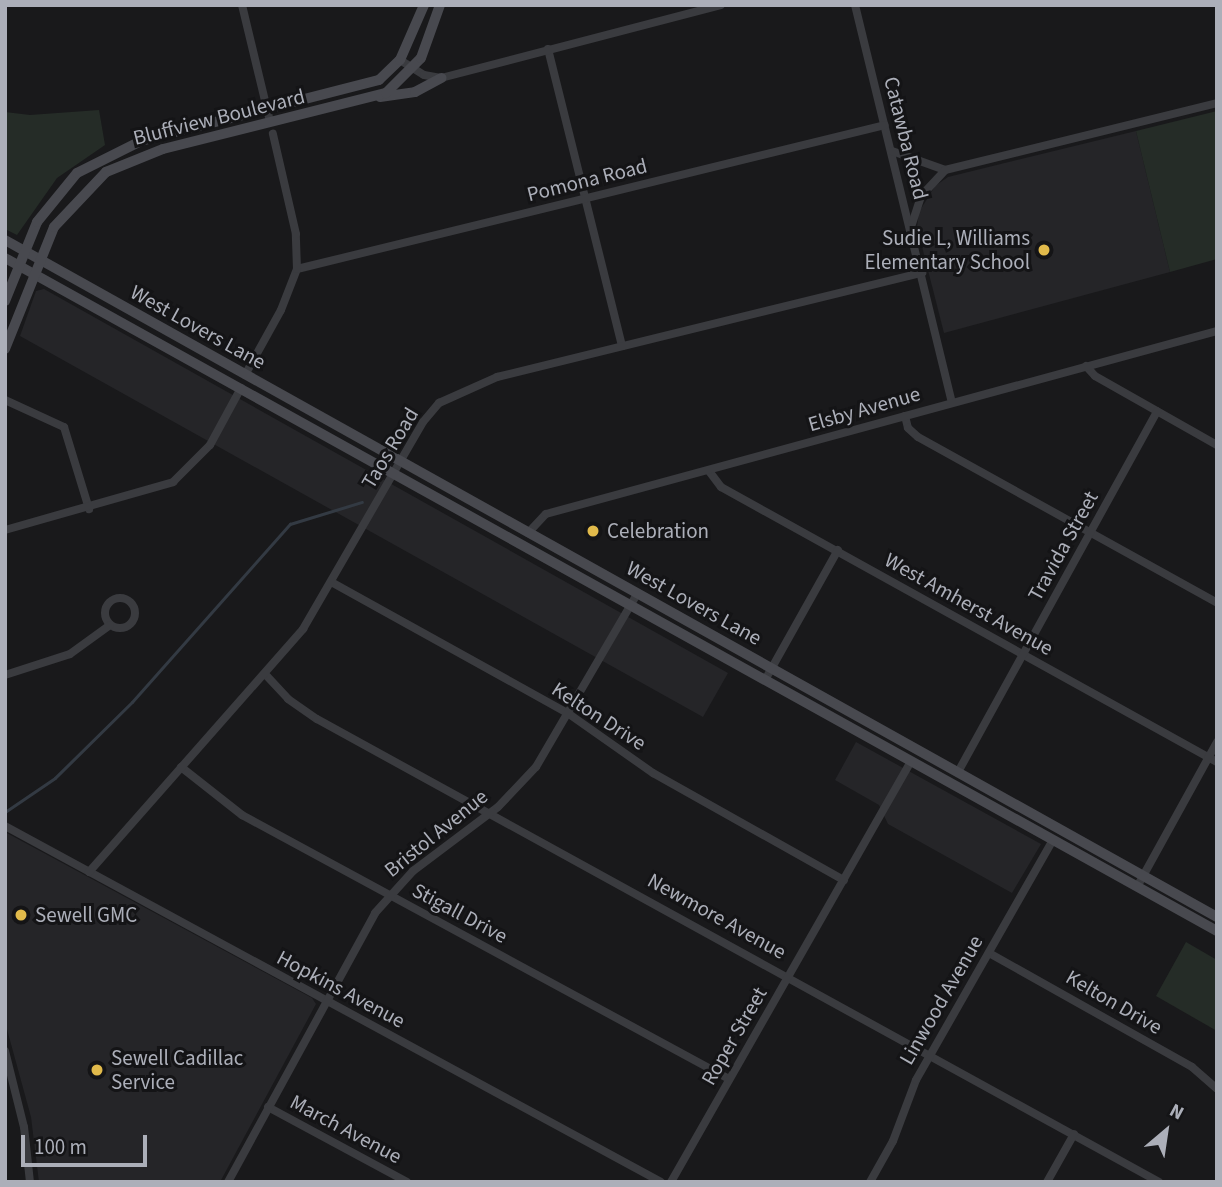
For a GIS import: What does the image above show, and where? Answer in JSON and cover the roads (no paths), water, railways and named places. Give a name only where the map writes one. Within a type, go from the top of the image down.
[{"type":"main road","points":[[400,60],[424,5]]},
{"type":"main road","points":[[413,68],[430,38],[440,5]]},
{"type":"main road","name":"Bluffview Boulevard","points":[[5,301],[24,251],[49,204],[93,162],[141,141],[367,84],[400,60]]},
{"type":"main road","name":"Bluffview Boulevard","points":[[5,349],[39,259],[69,206],[106,172],[134,158],[377,97],[413,68]]},
{"type":"main road","points":[[377,97],[415,92],[441,78]]},
{"type":"main road","name":"West Lovers Lane","points":[[5,240],[1142,875],[1201,916],[1217,931]]},
{"type":"main road","name":"West Lovers Lane","points":[[5,258],[1137,887],[1201,916],[1217,917]]},
{"type":"main road","points":[[241,388],[245,375]]},
{"type":"main road","points":[[522,545],[528,533]]},
{"type":"main road","points":[[911,761],[918,750]]},
{"type":"main road","points":[[951,784],[958,772]]},
{"type":"main road","points":[[1053,840],[1059,829]]},
{"type":"street","points":[[400,60],[441,78],[721,5]]},
{"type":"street","name":"Catawba Road","points":[[855,5],[952,402]]},
{"type":"street","points":[[243,8],[270,122]]},
{"type":"street","points":[[548,49],[622,346]]},
{"type":"street","points":[[892,151],[945,170],[1217,103]]},
{"type":"street","name":"Pomona Road","points":[[297,269],[885,125]]},
{"type":"street","points":[[245,375],[282,310],[297,269],[296,234],[273,134]]},
{"type":"street","points":[[913,237],[916,206],[945,170]]},
{"type":"street","name":"Taos Road","points":[[89,872],[303,629],[333,583],[431,411],[454,393],[497,377],[922,273]]},
{"type":"street","name":"Elsby Avenue","points":[[528,533],[547,514],[1217,331]]},
{"type":"street","points":[[1086,366],[1095,376],[1217,445]]},
{"type":"street","points":[[5,530],[156,491],[188,471],[209,445],[241,388]]},
{"type":"street","points":[[5,400],[64,427],[89,509]]},
{"type":"street","name":"Travida Street","points":[[958,772],[1157,411]]},
{"type":"street","points":[[905,416],[908,428],[918,437],[1217,603]]},
{"type":"street","name":"West Amherst Avenue","points":[[709,471],[721,487],[1217,762]]},
{"type":"street","points":[[765,680],[838,550]]},
{"type":"street","name":"Kelton Drive","points":[[333,583],[569,714],[653,773],[844,880]]},
{"type":"street","name":"Bristol Avenue","points":[[228,1182],[326,1001],[389,895],[491,812],[536,767],[637,594]]},
{"type":"street","points":[[5,676],[69,654],[110,625]]},
{"type":"street","name":"Newmore Avenue","points":[[265,674],[288,699],[317,719],[789,975],[1159,1182]]},
{"type":"street","points":[[1137,887],[1217,742]]},
{"type":"street","name":"Roper Street","points":[[671,1182],[911,761]]},
{"type":"street","name":"Stigall Drive","points":[[181,767],[242,816],[729,1079]]},
{"type":"street","name":"Hopkins Avenue","points":[[5,826],[661,1182]]},
{"type":"street","name":"Linwood Avenue","points":[[870,1182],[930,1054],[1053,840]]},
{"type":"street","name":"Kelton Drive","points":[[989,953],[1192,1067],[1217,1089]]},
{"type":"street","points":[[5,1051],[24,1127],[30,1182]]},
{"type":"street","name":"March Avenue","points":[[268,1107],[407,1182]]},
{"type":"street","points":[[1047,1182],[1074,1134]]},
{"type":"waterway","points":[[5,812],[55,778],[132,702],[290,524],[362,502]]},
{"type":"place","name":"Sudie L, Williams Elementary School","points":[[1044,250]]},
{"type":"place","name":"Celebration","points":[[593,531]]},
{"type":"place","name":"Sewell GMC","points":[[21,915]]},
{"type":"place","name":"Sewell Cadillac Service","points":[[97,1070]]}]
